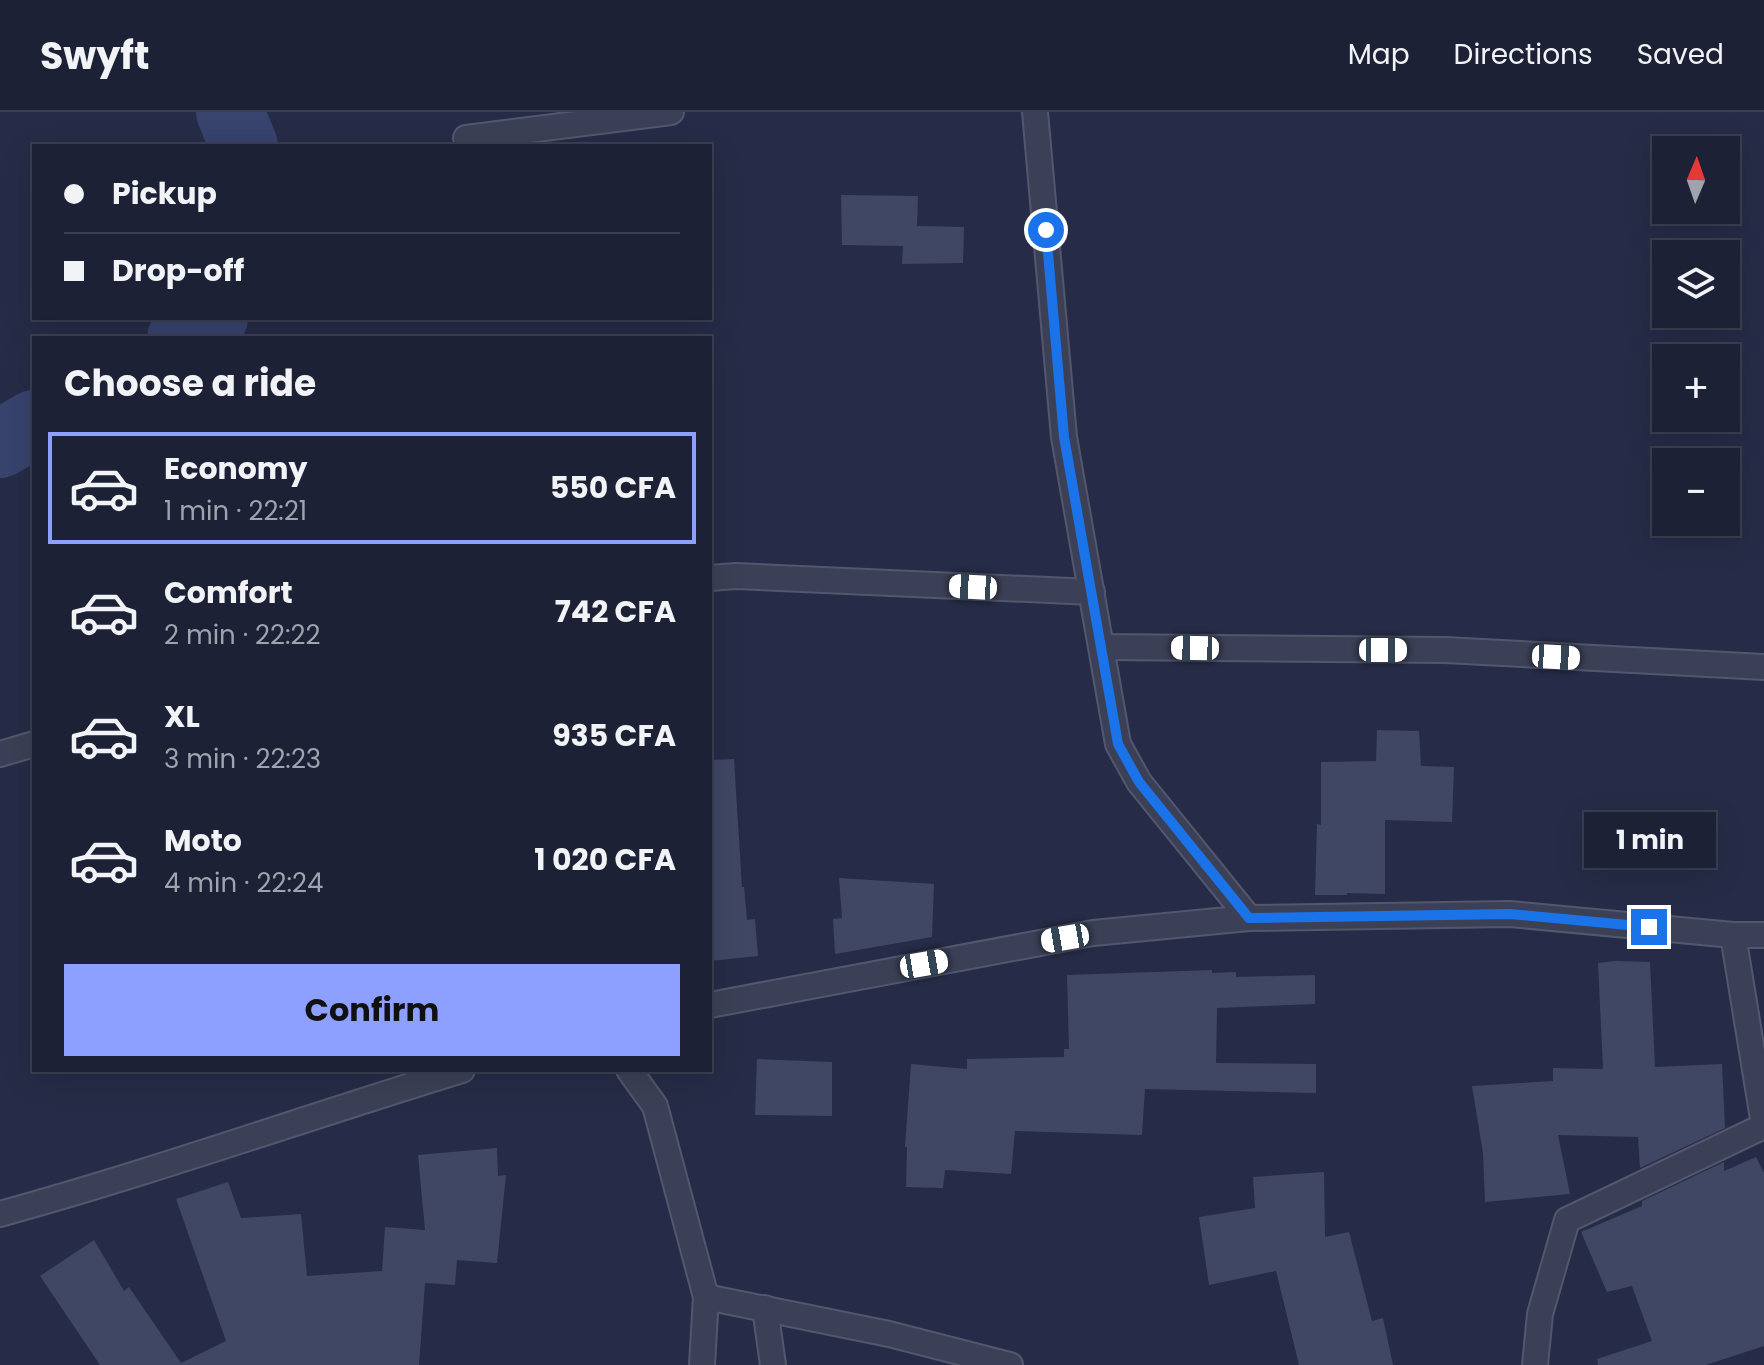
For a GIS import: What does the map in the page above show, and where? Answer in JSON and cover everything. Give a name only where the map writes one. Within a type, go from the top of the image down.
[{"type":"street","points":[[466,138],[671,112]]},
{"type":"street","points":[[1035,112],[1064,437],[1118,744],[1139,782],[1249,918]]},
{"type":"street","points":[[712,578],[736,576],[1092,592]]},
{"type":"street","points":[[1102,647],[1445,650],[1764,667]]},
{"type":"street","points":[[0,754],[32,745]]},
{"type":"street","points":[[712,1005],[1093,933],[1249,918],[1510,914],[1733,935],[1764,935]]},
{"type":"street","points":[[1535,1365],[1540,1314],[1567,1220],[1764,1125],[1733,935]]},
{"type":"street","points":[[0,1214],[99,1187],[455,1072]]},
{"type":"street","points":[[630,1072],[655,1106],[706,1297],[702,1365]]},
{"type":"street","points":[[706,1297],[889,1334],[1010,1365]]},
{"type":"street","points":[[765,1308],[773,1365]]},
{"type":"building","points":[[841,195],[918,196],[917,226],[964,227],[963,263],[902,264],[903,246],[842,245]]},
{"type":"building","points":[[1377,730],[1419,731],[1421,766],[1454,767],[1452,822],[1385,820],[1385,894],[1315,895],[1317,824],[1321,825],[1321,762],[1376,761]]},
{"type":"building","points":[[734,759],[742,887],[747,920],[755,919],[758,956],[712,961],[712,760]]},
{"type":"building","points":[[839,878],[934,884],[932,937],[835,954],[833,919],[842,918]]},
{"type":"building","points":[[1650,962],[1655,1067],[1722,1064],[1725,1128],[1640,1168],[1638,1137],[1558,1135],[1570,1194],[1485,1202],[1483,1153],[1472,1086],[1553,1081],[1553,1068],[1603,1069],[1598,963]]},
{"type":"building","points":[[1212,970],[1212,973],[1236,972],[1236,977],[1315,975],[1315,1004],[1217,1008],[1216,1063],[1316,1064],[1316,1093],[1145,1089],[1142,1135],[1015,1131],[1011,1174],[945,1170],[943,1188],[906,1187],[905,1147],[911,1064],[967,1069],[967,1059],[1064,1057],[1064,1049],[1069,1049],[1067,975]]},
{"type":"building","points":[[757,1059],[832,1062],[832,1116],[755,1115]]},
{"type":"building","points":[[497,1148],[498,1176],[506,1175],[497,1263],[457,1260],[455,1285],[425,1283],[419,1365],[100,1365],[40,1276],[94,1240],[124,1291],[129,1287],[181,1363],[226,1341],[176,1199],[228,1182],[241,1218],[301,1214],[307,1276],[382,1271],[385,1227],[425,1230],[418,1155]]},
{"type":"building","points":[[1756,1157],[1764,1173],[1764,1346],[1706,1365],[1598,1365],[1597,1359],[1652,1341],[1632,1286],[1607,1292],[1581,1232],[1642,1206],[1642,1201],[1724,1162],[1724,1171]]},
{"type":"building","points":[[1324,1172],[1325,1237],[1349,1232],[1372,1321],[1383,1318],[1393,1365],[1299,1365],[1276,1271],[1209,1285],[1199,1217],[1255,1208],[1253,1177]]},
{"type":"waterway","points":[[230,112],[243,144]]},
{"type":"waterway","points":[[184,336],[211,320]]},
{"type":"waterway","points":[[0,444],[32,425]]},
{"type":"route","points":[[1046,230],[1064,437],[1118,744],[1139,782],[1249,918],[1510,914],[1649,927]]}]
